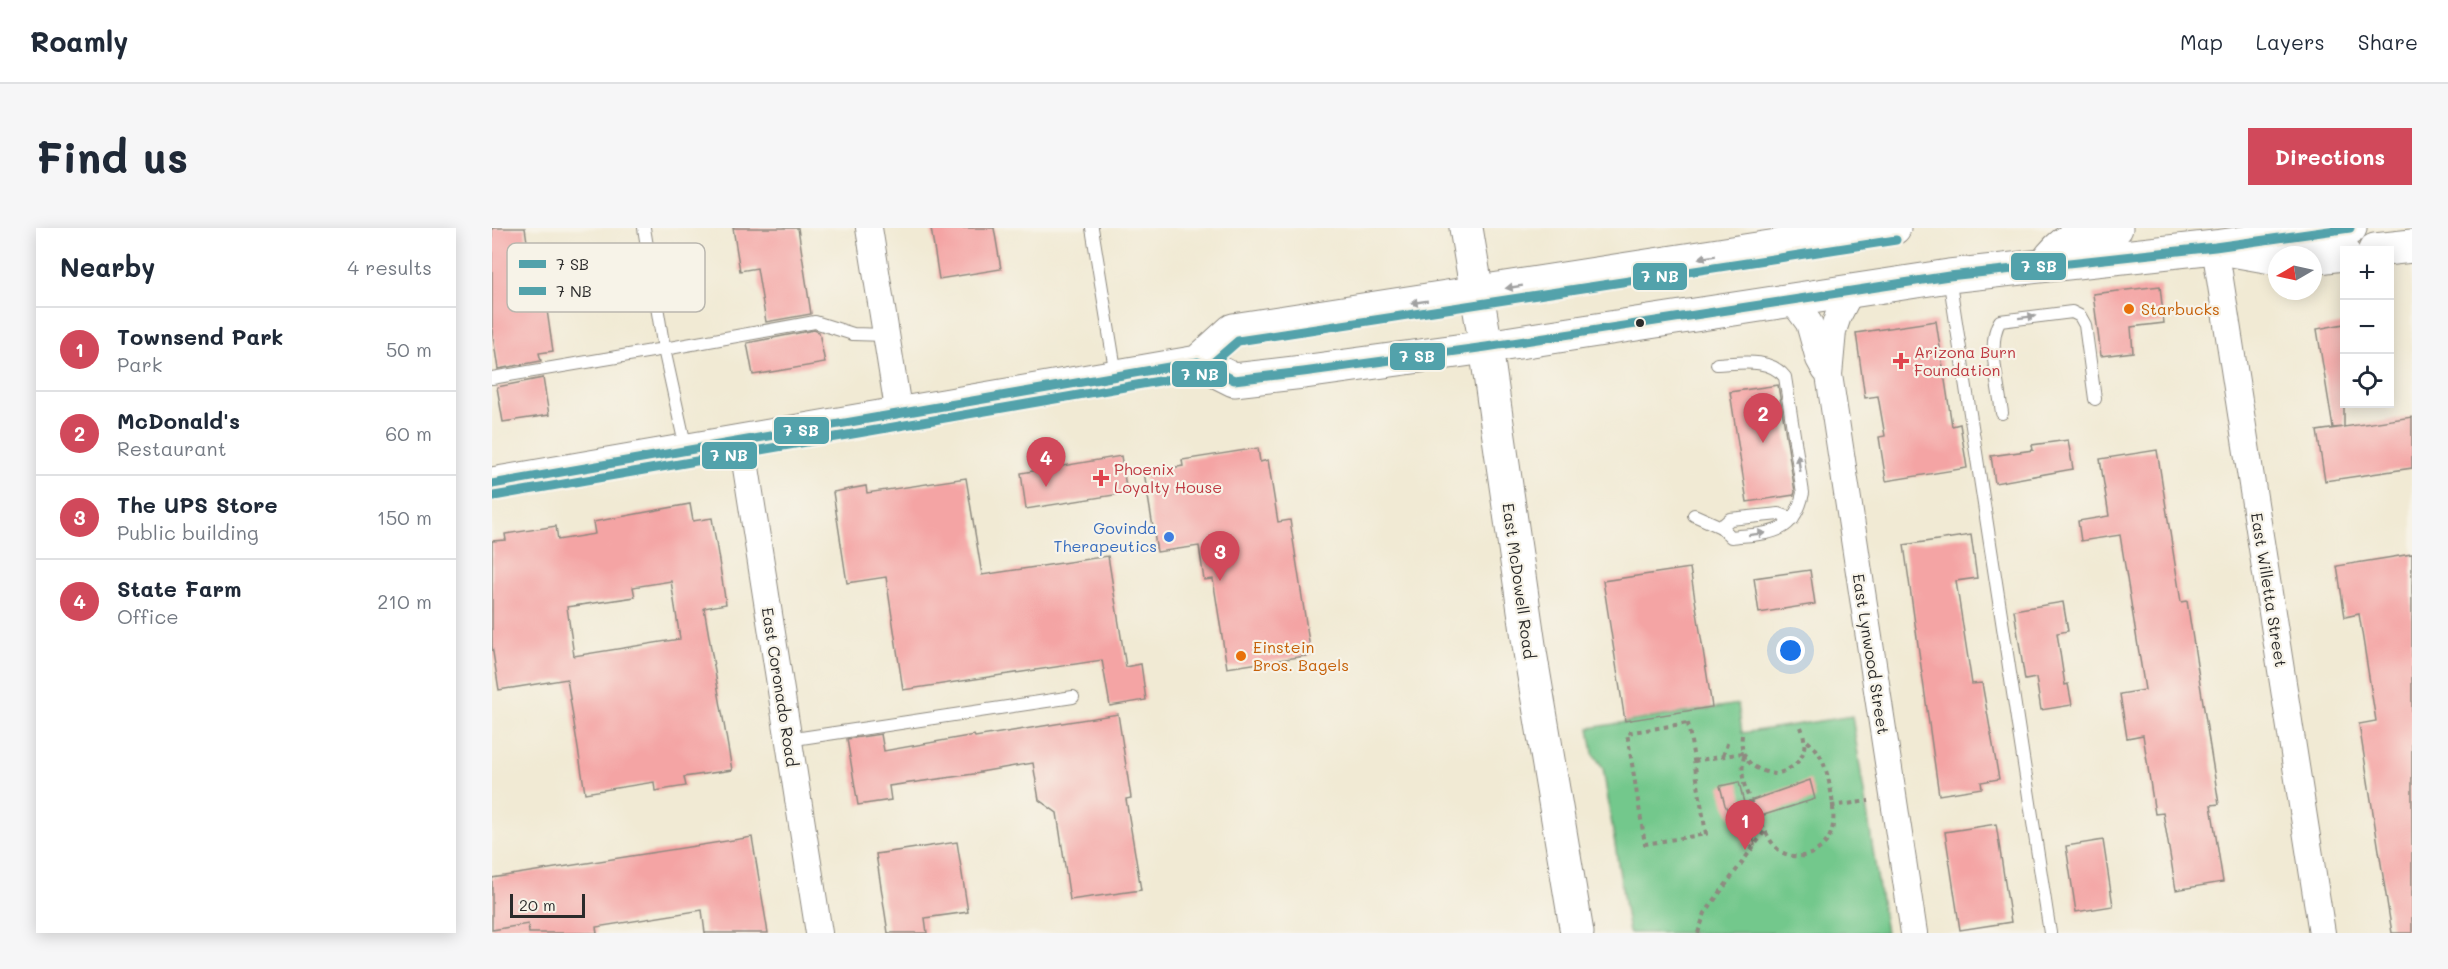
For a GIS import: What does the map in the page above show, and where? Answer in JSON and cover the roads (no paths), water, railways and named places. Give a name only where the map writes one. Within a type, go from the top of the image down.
[{"type":"main road","name":"East McDowell Road","points":[[1466,228],[1486,348],[1531,659],[1577,933]]},
{"type":"main road","points":[[492,484],[1198,362],[1233,330],[1477,293],[1828,234],[1894,228]]},
{"type":"main road","points":[[2045,265],[2056,248],[2069,239],[2116,228]]},
{"type":"main road","points":[[1198,362],[1234,380],[1486,348],[1949,276],[2215,247],[2350,228]]},
{"type":"main road","points":[[2394,248],[2412,246]]},
{"type":"main road","points":[[2215,247],[2268,256]]},
{"type":"main road","points":[[2322,257],[2340,255]]},
{"type":"street","points":[[869,228],[899,415]]},
{"type":"street","name":"East Willetta Street","points":[[2215,247],[2322,933]]},
{"type":"street","name":"East Lynwood Street","points":[[1851,291],[1838,315],[1833,331],[1829,375],[1914,933]]},
{"type":"street","name":"East Lynwood Street","points":[[1792,300],[1809,323],[1819,360],[1829,375]]},
{"type":"street","name":"East Coronado Road","points":[[742,442],[819,933]]},
{"type":"lane","points":[[644,228],[646,243]]},
{"type":"lane","points":[[1092,228],[1116,376]]},
{"type":"lane","points":[[1949,276],[2050,933]]},
{"type":"lane","points":[[658,312],[686,451]]},
{"type":"lane","points":[[2002,412],[1993,344],[1994,330],[2000,321],[2072,312],[2080,316],[2085,325],[2095,399]]},
{"type":"lane","points":[[492,378],[815,322],[854,334],[886,334]]},
{"type":"lane","points":[[1694,515],[1721,527],[1731,537],[1775,532],[1785,527],[1793,519],[1801,505],[1803,493],[1785,377],[1779,370],[1765,363],[1717,364]]},
{"type":"lane","points":[[1721,527],[1730,519],[1779,514],[1793,519]]},
{"type":"lane","points":[[788,740],[1073,698]]},
{"type":"place","name":"Starbucks","points":[[2129,309]]},
{"type":"place","name":"Arizona Burn Foundation","points":[[1901,361]]},
{"type":"place","name":"McDonald's","points":[[1763,443]]},
{"type":"place","name":"Phoenix Loyalty House","points":[[1101,478]]},
{"type":"place","name":"State Farm","points":[[1046,487]]},
{"type":"place","name":"Govinda Therapeutics","points":[[1169,537]]},
{"type":"place","name":"The UPS Store","points":[[1220,581]]},
{"type":"place","name":"Einstein Bros. Bagels","points":[[1241,656]]},
{"type":"place","name":"Townsend Park","points":[[1745,850]]}]
